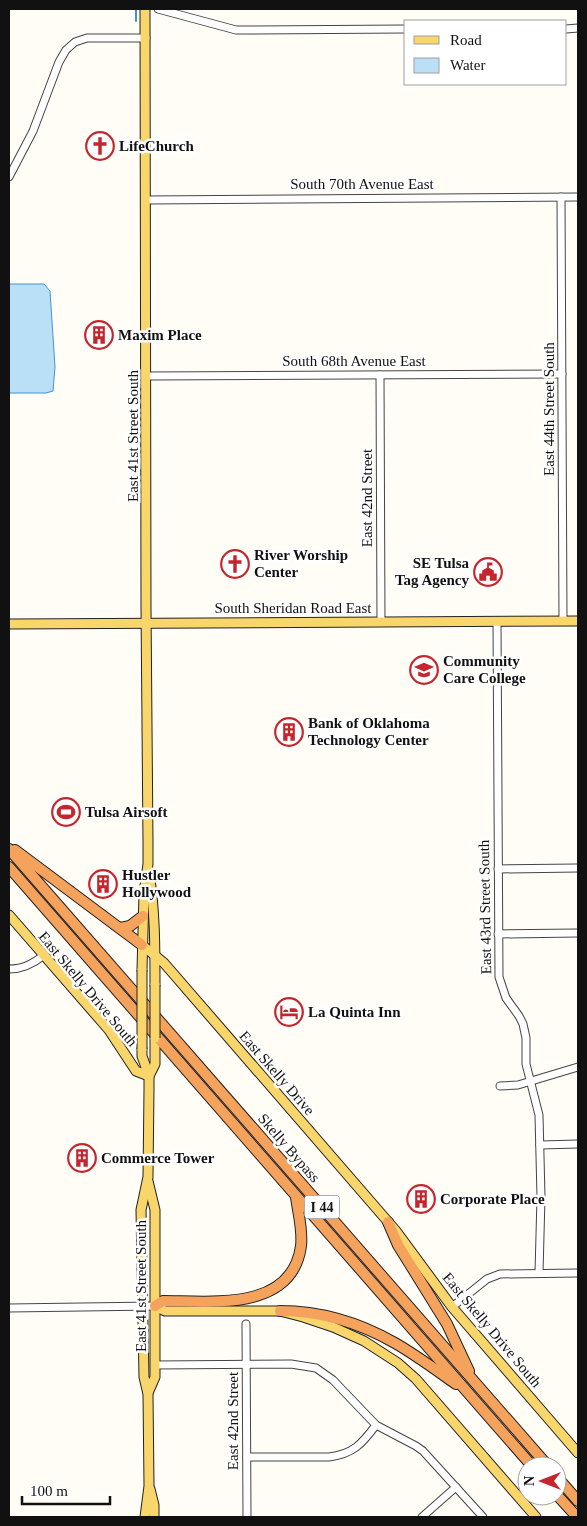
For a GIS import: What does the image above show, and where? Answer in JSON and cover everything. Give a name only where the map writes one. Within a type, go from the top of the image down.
[{"type":"highway","points":[[9,847],[142,945]]},
{"type":"highway","name":"Skelly Bypass","points":[[9,847],[539,1456]]},
{"type":"highway","name":"Skelly Bypass","points":[[9,867],[523,1456]]},
{"type":"highway","points":[[120,928],[130,926],[143,916]]},
{"type":"highway","points":[[155,1306],[163,1301],[242,1300],[261,1295],[278,1285],[291,1271],[299,1254],[301,1235],[296,1196]]},
{"type":"highway","points":[[388,1222],[398,1245],[447,1324],[475,1383]]},
{"type":"highway","points":[[280,1312],[293,1311],[323,1316],[344,1321],[376,1333],[396,1343],[469,1393]]},
{"type":"highway","points":[[567,1489],[578,1501]]},
{"type":"highway","points":[[566,1506],[576,1517]]},
{"type":"main road","name":"East 41st Street South","points":[[146,9],[148,864],[152,893],[155,957],[155,1064],[149,1076]]},
{"type":"main road","name":"South Sheridan Road East","points":[[9,624],[578,621]]},
{"type":"main road","name":"East 41st Street South","points":[[145,1517],[149,1486],[148,1394],[144,1377],[141,1210],[148,1178],[149,1076],[142,1056],[142,945],[144,893],[148,864]]},
{"type":"main road","name":"East Skelly Drive South","points":[[9,915],[108,1030],[136,1071],[149,1076]]},
{"type":"main road","name":"East Skelly Drive","points":[[142,945],[164,963],[388,1222]]},
{"type":"main road","name":"East 41st Street South","points":[[148,1178],[155,1210],[155,1377],[148,1394]]},
{"type":"main road","name":"East Skelly Drive South","points":[[388,1222],[452,1307],[578,1453]]},
{"type":"main road","points":[[155,1306],[165,1311],[280,1312],[318,1322],[353,1335],[377,1348],[416,1379],[536,1517]]},
{"type":"main road","name":"East 41st Street South","points":[[149,1486],[154,1505],[154,1517]]},
{"type":"street","points":[[158,9],[236,30],[404,29]]},
{"type":"street","points":[[9,178],[33,130],[59,62],[66,50],[74,42],[87,38],[146,38]]},
{"type":"street","name":"East 44th Street South","points":[[561,197],[563,621]]},
{"type":"street","name":"South 70th Avenue East","points":[[146,200],[578,197]]},
{"type":"street","name":"South 68th Avenue East","points":[[147,376],[562,374]]},
{"type":"street","name":"East 42nd Street","points":[[380,375],[381,622]]},
{"type":"street","name":"East 43rd Street South","points":[[498,621],[498,934],[500,984],[506,998],[523,1024],[526,1038],[526,1064],[539,1115],[541,1197],[539,1273]]},
{"type":"street","points":[[498,868],[578,868]]},
{"type":"street","points":[[498,934],[578,933]]},
{"type":"street","points":[[9,969],[24,968],[44,955]]},
{"type":"street","points":[[500,1086],[518,1085],[578,1067]]},
{"type":"street","points":[[540,1144],[578,1144]]},
{"type":"street","points":[[452,1307],[494,1276],[507,1273],[578,1273]]},
{"type":"street","points":[[9,1308],[155,1306]]},
{"type":"street","name":"East 42nd Street","points":[[246,1324],[247,1517]]},
{"type":"street","points":[[155,1365],[291,1364],[316,1368],[333,1380],[376,1425],[424,1451],[483,1517]]},
{"type":"street","points":[[247,1457],[339,1456],[358,1447],[376,1425]]},
{"type":"street","points":[[422,1517],[456,1487]]},
{"type":"water","points":[[9,284],[44,284],[50,291],[55,367],[53,391],[46,393],[9,393]]},
{"type":"waterway","points":[[136,9],[136,21]]},
{"type":"place","name":"LifeChurch","points":[[100,146]]},
{"type":"place","name":"Maxim Place","points":[[99,335]]},
{"type":"place","name":"River Worship Center","points":[[235,564]]},
{"type":"place","name":"SE Tulsa Tag Agency","points":[[488,572]]},
{"type":"place","name":"Community Care College","points":[[424,670]]},
{"type":"place","name":"Bank of Oklahoma Technology Center","points":[[289,732]]},
{"type":"place","name":"Tulsa Airsoft","points":[[66,812]]},
{"type":"place","name":"Hustler Hollywood","points":[[103,884]]},
{"type":"place","name":"La Quinta Inn","points":[[289,1012]]},
{"type":"place","name":"Commerce Tower","points":[[82,1158]]},
{"type":"place","name":"Corporate Place","points":[[421,1199]]}]
